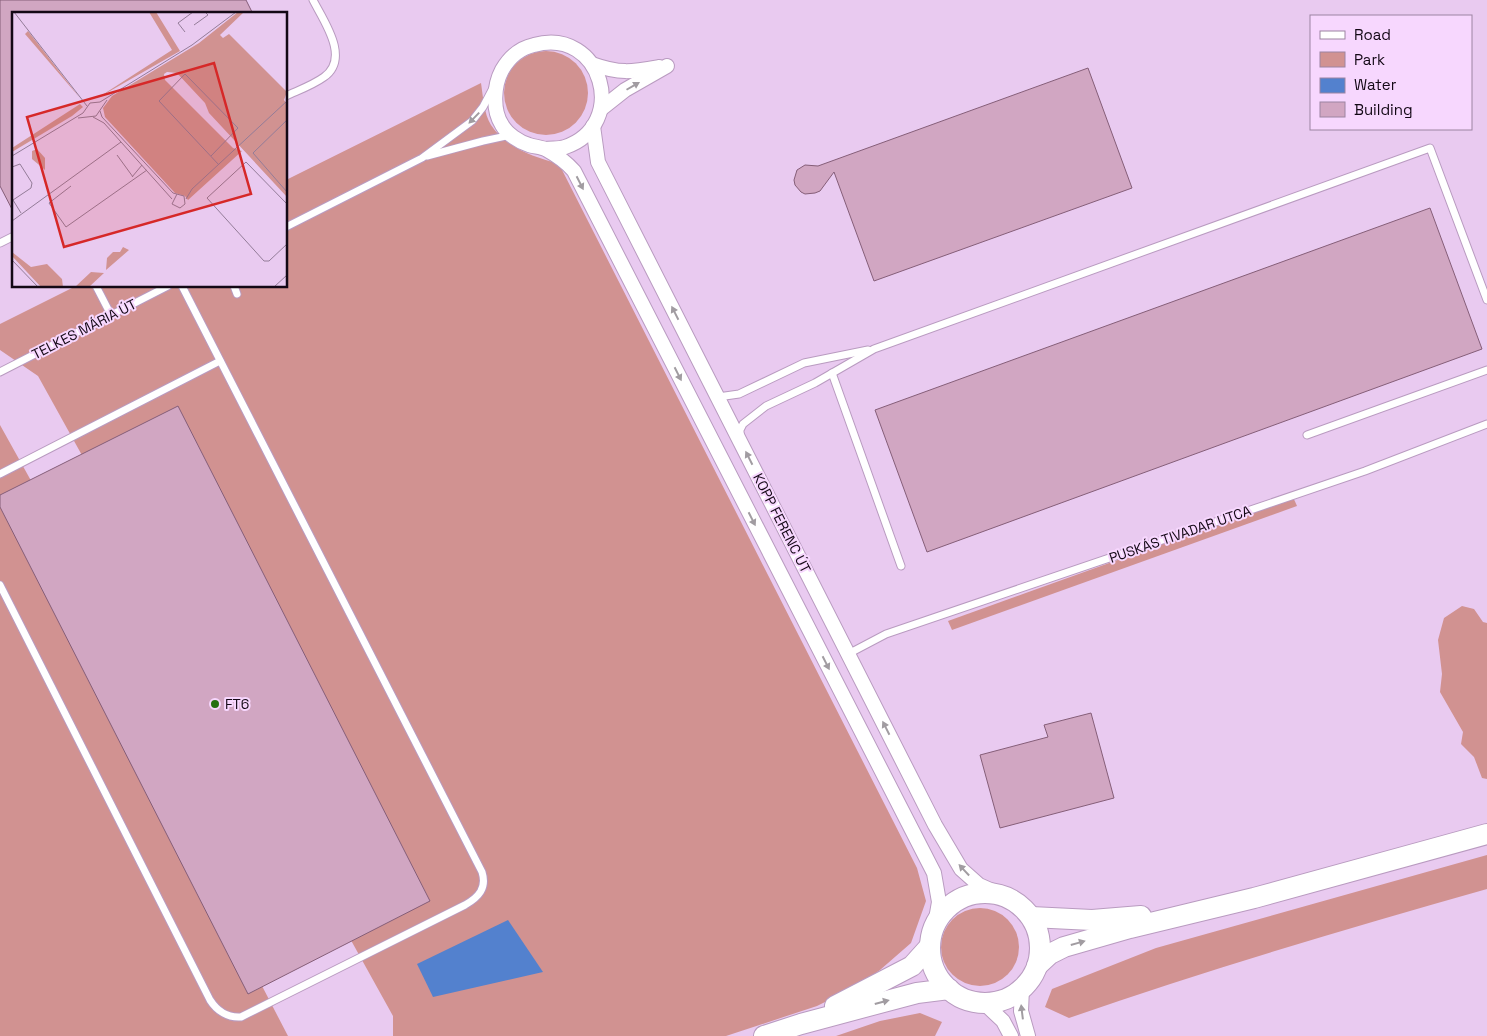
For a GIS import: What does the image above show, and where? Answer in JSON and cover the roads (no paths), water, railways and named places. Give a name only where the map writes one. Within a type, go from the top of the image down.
[{"type":"main road","points":[[1037,966],[1050,954],[1064,947],[1197,911],[1254,898],[1487,834]]},
{"type":"main road","points":[[985,892],[1004,896],[1021,906],[1031,917],[1040,942],[1037,966],[1031,978],[1022,988],[1007,998],[984,1004],[965,999],[949,989],[935,972],[930,946],[934,925],[956,900],[985,892]]},
{"type":"main road","points":[[1031,917],[1092,920],[1197,911]]},
{"type":"main road","points":[[801,1024],[912,966],[930,946]]},
{"type":"main road","points":[[764,1036],[801,1024],[917,993],[949,989]]},
{"type":"street","points":[[556,43],[570,46],[583,54],[592,64],[600,78],[601,109],[593,126],[580,139],[564,147],[546,149],[528,145],[512,135],[502,125],[499,117],[496,92],[499,76],[506,64],[516,54],[528,46],[556,43]]},
{"type":"street","points":[[592,64],[612,71],[633,71],[667,66],[625,90],[601,109]]},
{"type":"street","name":"KOPP FERENC ÚT","points":[[593,126],[598,162],[934,825],[961,869],[979,885],[1004,896]]},
{"type":"street","name":"KOPP FERENC ÚT","points":[[546,149],[574,171],[934,873],[939,902],[934,925]]},
{"type":"street","points":[[1022,988],[1021,1012],[1028,1036]]},
{"type":"street","points":[[984,1004],[1003,1021],[1012,1036]]},
{"type":"lane","points":[[288,95],[325,77],[334,64],[336,48],[313,0]]},
{"type":"lane","points":[[288,226],[422,158],[472,121],[483,107],[499,76]]},
{"type":"lane","points":[[422,158],[512,135]]},
{"type":"lane","points":[[718,397],[739,394],[804,363],[874,349],[1430,148],[1487,300]]},
{"type":"lane","points":[[0,243],[12,237]]},
{"type":"lane","points":[[97,288],[111,315]]},
{"type":"lane","name":"TELKES MÁRIA ÚT","points":[[0,372],[164,288]]},
{"type":"lane","points":[[0,585],[210,1000],[217,1009],[230,1016],[241,1017],[465,905],[477,897],[484,884],[482,872],[183,288]]},
{"type":"lane","points":[[235,288],[237,294]]},
{"type":"lane","points":[[740,440],[740,430],[743,424],[766,406],[815,383],[874,349]]},
{"type":"lane","points":[[0,474],[220,360]]},
{"type":"lane","points":[[1307,435],[1487,370]]},
{"type":"lane","points":[[832,373],[902,566]]},
{"type":"lane","name":"PUSKÁS TIVADAR UTCA","points":[[848,654],[886,634],[1365,471],[1487,424]]},
{"type":"water","points":[[508,920],[543,972],[433,997],[417,964]]},
{"type":"place","name":"FT6","points":[[215,704]]}]
